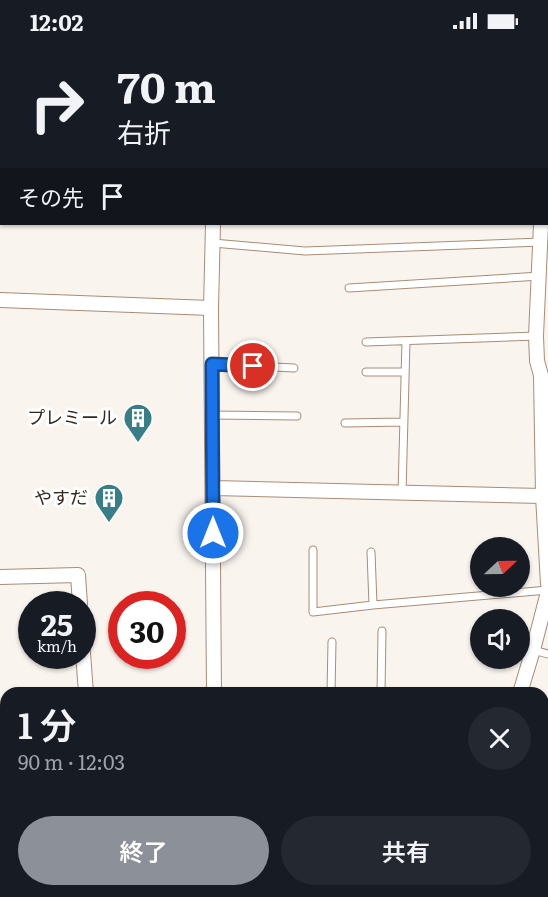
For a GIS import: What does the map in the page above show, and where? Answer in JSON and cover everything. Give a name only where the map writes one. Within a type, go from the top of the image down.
[{"type":"street","points":[[213,225],[211,308],[214,687]]},
{"type":"street","points":[[541,225],[536,336],[543,363],[541,375],[543,496],[548,584]]},
{"type":"street","points":[[0,300],[211,308]]},
{"type":"street","points":[[213,488],[543,496]]},
{"type":"street","points":[[0,577],[78,575],[79,591]]},
{"type":"street","points":[[522,687],[548,591]]},
{"type":"street","points":[[84,669],[86,687]]},
{"type":"lane","points":[[213,243],[305,251],[541,242]]},
{"type":"lane","points":[[349,288],[540,276]]},
{"type":"lane","points":[[366,342],[536,336]]},
{"type":"lane","points":[[402,493],[406,341]]},
{"type":"lane","points":[[212,364],[294,368]]},
{"type":"lane","points":[[366,372],[405,372]]},
{"type":"lane","points":[[212,415],[297,416]]},
{"type":"lane","points":[[345,423],[404,422]]},
{"type":"lane","points":[[313,550],[313,612],[548,591]]},
{"type":"lane","points":[[370,552],[373,605]]},
{"type":"lane","points":[[381,687],[382,631]]},
{"type":"lane","points":[[331,687],[332,642]]},
{"type":"lane","points":[[533,650],[548,654]]},
{"type":"place","name":"プレミール","points":[[138,444]]},
{"type":"place","name":"やすだ","points":[[109,524]]},
{"type":"route","points":[[213,533],[212,364],[253,366]]}]
